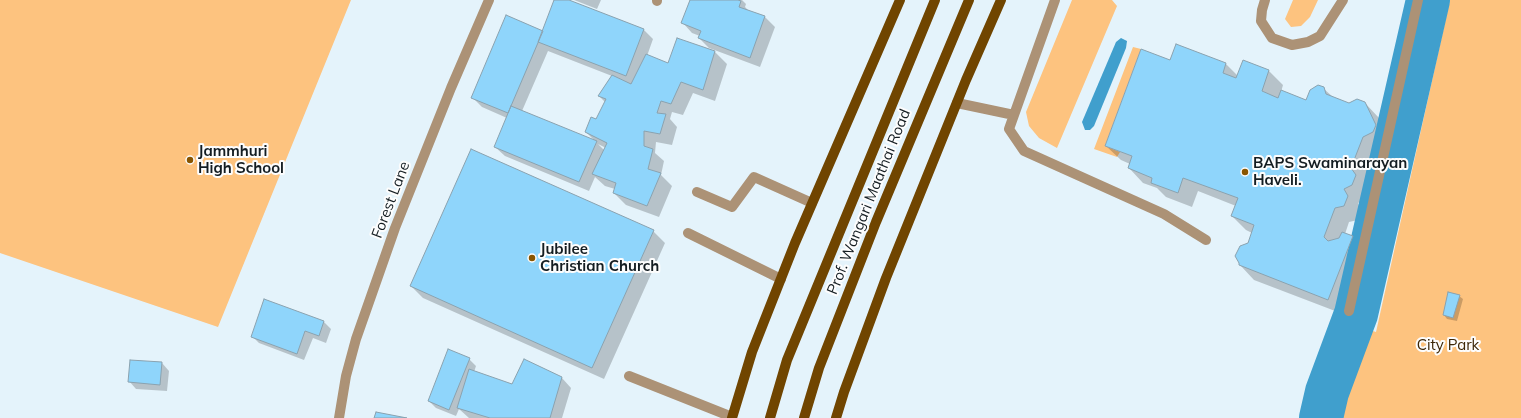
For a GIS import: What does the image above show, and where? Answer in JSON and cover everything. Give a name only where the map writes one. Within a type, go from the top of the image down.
[{"type":"main road","points":[[732,418],[752,352],[781,279],[812,203],[900,0]]},
{"type":"main road","name":"Prof. Wangari Maathai Road","points":[[770,418],[787,360],[935,0]]},
{"type":"main road","name":"Prof. Wangari Maathai Road","points":[[804,418],[819,368],[876,222],[969,0]]},
{"type":"main road","points":[[836,418],[844,392],[886,278],[957,103],[1001,0]]},
{"type":"street","name":"Forest Lane","points":[[339,418],[346,376],[356,339],[393,235],[451,88],[490,0]]},
{"type":"street","points":[[1055,0],[1010,129],[1024,151],[1164,214],[1206,240]]},
{"type":"street","points":[[1265,0],[1261,21],[1272,38],[1292,44],[1308,42],[1320,36],[1343,0]]},
{"type":"street","points":[[1349,312],[1418,0]]},
{"type":"street","points":[[957,103],[1014,115]]},
{"type":"street","points":[[697,192],[732,207],[754,177],[812,203]]},
{"type":"street","points":[[688,234],[781,279]]},
{"type":"street","points":[[629,376],[732,418]]},
{"type":"green space","points":[[0,0],[351,0],[218,327],[0,253]]},
{"type":"green space","points":[[1072,0],[1112,0],[1117,6],[1057,148],[1039,138],[1029,126],[1026,112]]},
{"type":"green space","points":[[1293,0],[1318,0],[1310,17],[1301,26],[1291,27],[1285,19]]},
{"type":"green space","name":"City Park","points":[[1450,0],[1521,0],[1521,418],[1334,418],[1357,326],[1376,332]]},
{"type":"green space","points":[[1133,47],[1141,49],[1105,146],[1120,152],[1117,157],[1094,149]]},
{"type":"water","points":[[1121,38],[1127,41],[1126,48],[1094,126],[1090,130],[1085,130],[1082,122],[1116,42]]},
{"type":"building","points":[[554,0],[569,0],[644,29],[626,76],[538,42]]},
{"type":"building","points":[[690,0],[738,0],[741,1],[739,7],[765,16],[750,58],[698,38],[701,31],[681,23]]},
{"type":"building","points":[[506,15],[543,31],[508,113],[471,98]]},
{"type":"building","points":[[677,38],[715,51],[703,90],[681,82],[671,104],[661,101],[657,113],[666,114],[660,134],[644,131],[644,146],[653,149],[648,169],[661,173],[647,206],[613,193],[616,183],[592,174],[607,143],[585,132],[591,117],[596,119],[606,99],[598,96],[612,75],[631,84],[646,54],[668,63]]},
{"type":"building","name":"BAPS Swaminarayan Haveli.","points":[[1176,44],[1226,63],[1223,73],[1236,78],[1243,60],[1269,70],[1262,91],[1278,98],[1281,90],[1306,100],[1310,90],[1318,85],[1324,87],[1326,94],[1349,103],[1357,99],[1365,102],[1376,125],[1373,132],[1363,137],[1351,168],[1356,175],[1352,185],[1344,189],[1348,196],[1344,206],[1335,208],[1324,237],[1328,241],[1339,238],[1342,232],[1353,236],[1328,300],[1239,265],[1235,256],[1240,246],[1248,243],[1254,225],[1231,216],[1238,198],[1183,178],[1178,193],[1151,183],[1152,178],[1128,168],[1132,156],[1105,146],[1141,49],[1170,60]]},
{"type":"building","points":[[511,106],[597,141],[579,182],[494,147]]},
{"type":"building","name":"Jubilee Christian Church","points":[[471,149],[654,230],[592,368],[410,286]]},
{"type":"building","points":[[1448,292],[1460,295],[1453,318],[1443,315]]},
{"type":"building","points":[[264,299],[324,321],[319,336],[305,331],[297,354],[251,337]]},
{"type":"building","points":[[448,349],[470,358],[449,410],[428,401]]},
{"type":"building","points":[[524,359],[562,377],[550,418],[490,418],[457,408],[469,369],[512,384]]},
{"type":"building","points":[[130,360],[162,362],[160,385],[128,382]]},
{"type":"building","points":[[376,412],[407,418],[374,418]]},
{"type":"waterway","points":[[1321,418],[1327,392],[1356,314],[1428,0]]},
{"type":"place","name":"Jammhuri High School","points":[[190,160]]},
{"type":"place","name":"BAPS Swaminarayan Haveli.","points":[[1245,172]]},
{"type":"place","name":"Jubilee Christian Church","points":[[532,258]]}]
